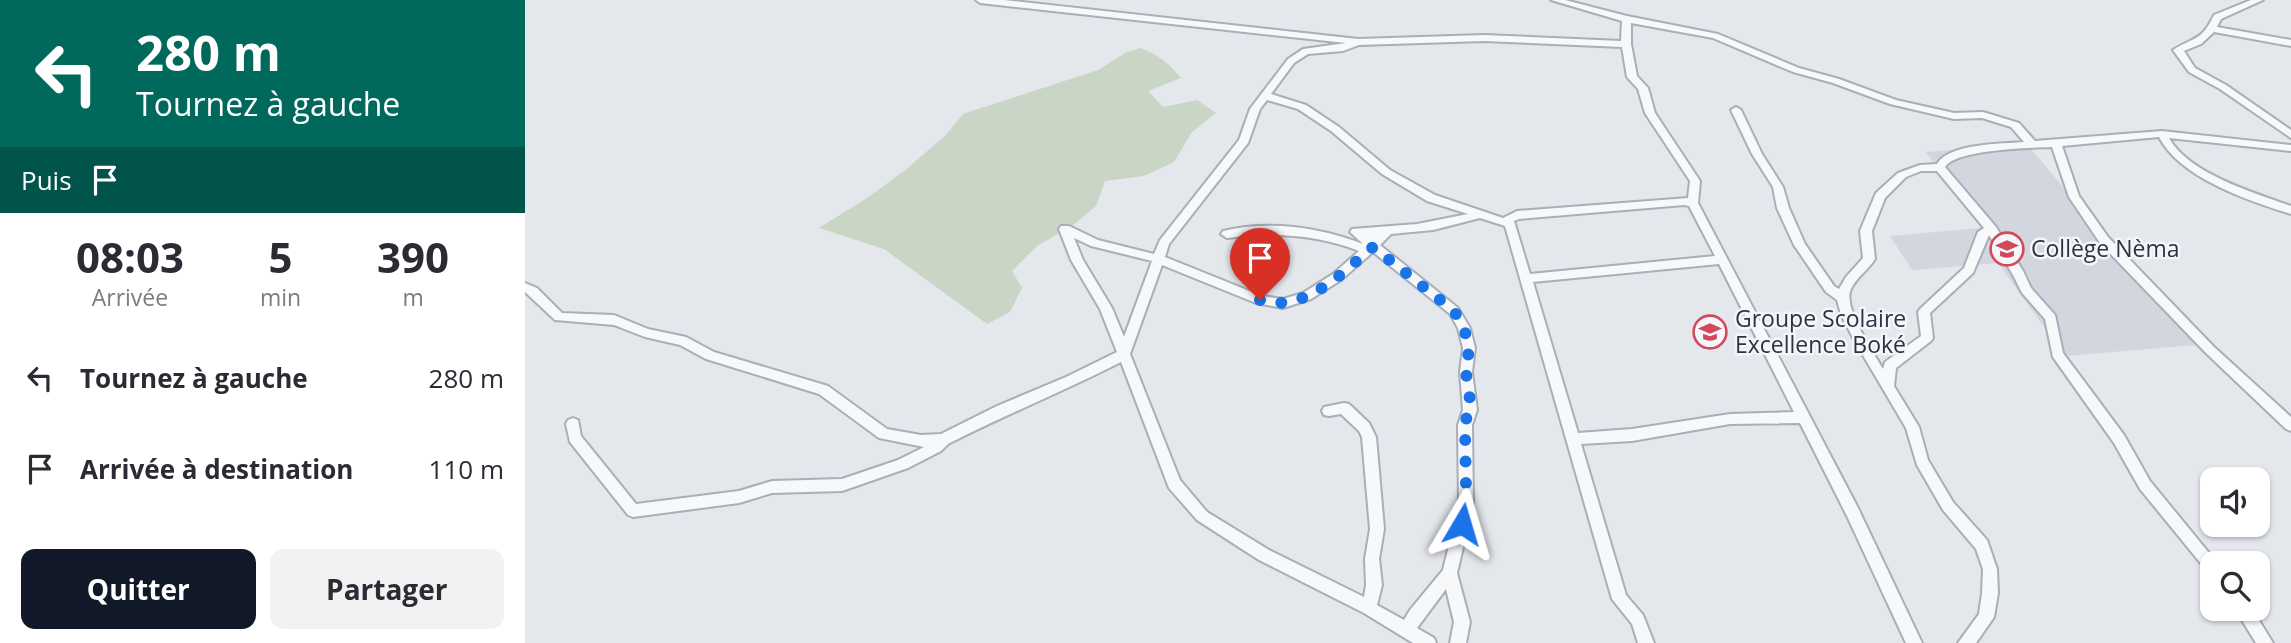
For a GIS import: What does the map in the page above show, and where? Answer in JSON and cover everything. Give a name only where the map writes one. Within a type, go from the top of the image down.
[{"type":"street","points":[[980,0],[1358,42],[1484,38],[1626,44]]},
{"type":"street","points":[[1555,0],[1626,19],[1715,36],[1796,70],[1893,102],[1954,116],[1983,115],[2015,125],[2033,146]]},
{"type":"street","points":[[2255,1],[2217,16],[2206,39],[2178,50],[2183,61],[2192,69],[2217,83],[2291,135]]},
{"type":"street","points":[[1626,19],[1626,44],[1632,77],[1643,88],[1650,113],[1695,181],[1693,203],[1704,220],[1720,260],[1768,344],[1853,512],[1914,643]]},
{"type":"street","points":[[2213,29],[2291,43]]},
{"type":"street","points":[[573,424],[575,438],[633,511],[739,497],[772,487],[842,485],[903,464],[1002,410],[1124,354],[1164,243],[1244,141],[1255,109],[1291,61],[1306,51],[1343,48],[1358,42]]},
{"type":"street","points":[[1266,96],[1303,107],[1335,129],[1385,172],[1431,198],[1510,224],[1620,599],[1637,620],[1646,643]]},
{"type":"street","points":[[1736,110],[1757,154],[1778,187],[1783,208],[1800,245],[1830,289],[1842,297],[1855,332],[1912,427],[1922,461],[1935,484],[1948,506],[1982,545],[1990,569],[1990,593],[1986,617],[1966,643]]},
{"type":"street","points":[[1940,167],[1945,159],[1955,158],[1961,152],[2162,134],[2291,148]]},
{"type":"street","points":[[2162,134],[2173,152],[2230,188],[2291,210]]},
{"type":"street","points":[[2056,144],[2074,198],[2104,240],[2210,350],[2291,425]]},
{"type":"street","points":[[1842,297],[1845,288],[1869,259],[1866,231],[1880,197],[1902,175],[1920,168],[1940,167]]},
{"type":"street","points":[[1940,167],[1992,230],[2026,290],[2051,318],[2057,354],[2115,432],[2145,485],[2200,551]]},
{"type":"street","points":[[1506,221],[1517,215],[1684,201],[1693,203]]},
{"type":"street","points":[[1458,643],[1462,622],[1450,573],[1466,500],[1465,425],[1470,400],[1466,373],[1469,348],[1467,336],[1454,311],[1370,249],[1356,232],[1388,231],[1460,221],[1478,215]]},
{"type":"street","points":[[1388,231],[1337,277],[1307,296],[1283,304],[1260,300],[1159,259],[1095,243],[1065,229],[1077,260],[1106,308],[1174,484],[1202,516],[1264,555],[1369,608],[1429,643]]},
{"type":"street","points":[[1887,387],[1891,366],[1927,338],[1924,312],[1969,270],[1984,232],[1992,230]]},
{"type":"street","points":[[1227,234],[1257,231],[1316,233],[1339,237],[1370,249]]},
{"type":"street","points":[[1528,278],[1720,260]]},
{"type":"street","points":[[525,286],[533,290],[559,317],[616,321],[647,334],[671,336],[698,346],[711,356],[823,390],[884,434],[921,441],[943,440]]},
{"type":"street","points":[[1329,411],[1344,408],[1364,426],[1369,437],[1377,529],[1372,559],[1374,585],[1369,608]]},
{"type":"street","points":[[1573,439],[1632,435],[1730,419],[1804,417]]},
{"type":"street","points":[[1406,630],[1450,573]]},
{"type":"street","points":[[2251,621],[2265,643]]},
{"type":"shaded area","name":"Collège Nèma","points":[[2027,144],[2195,345],[2065,356],[1998,263],[1912,270],[1890,236],[1981,228],[1926,152]]},
{"type":"green space","points":[[1141,48],[1163,60],[1181,78],[1148,91],[1163,107],[1197,100],[1216,113],[1192,132],[1174,162],[1144,176],[1105,181],[1096,206],[1072,226],[1037,246],[1012,271],[1022,288],[1010,312],[987,324],[884,249],[819,228],[904,171],[946,135],[963,114],[1098,70],[1127,52]]},
{"type":"place","name":"Collège Nèma","points":[[2007,249]]},
{"type":"place","name":"Groupe Scolaire Excellence Boké","points":[[1710,332]]},
{"type":"route","points":[[1260,300],[1283,304],[1307,296],[1337,277],[1373,247],[1454,311],[1464,328],[1469,348],[1466,373],[1470,410],[1465,425],[1466,500],[1462,524]]}]
